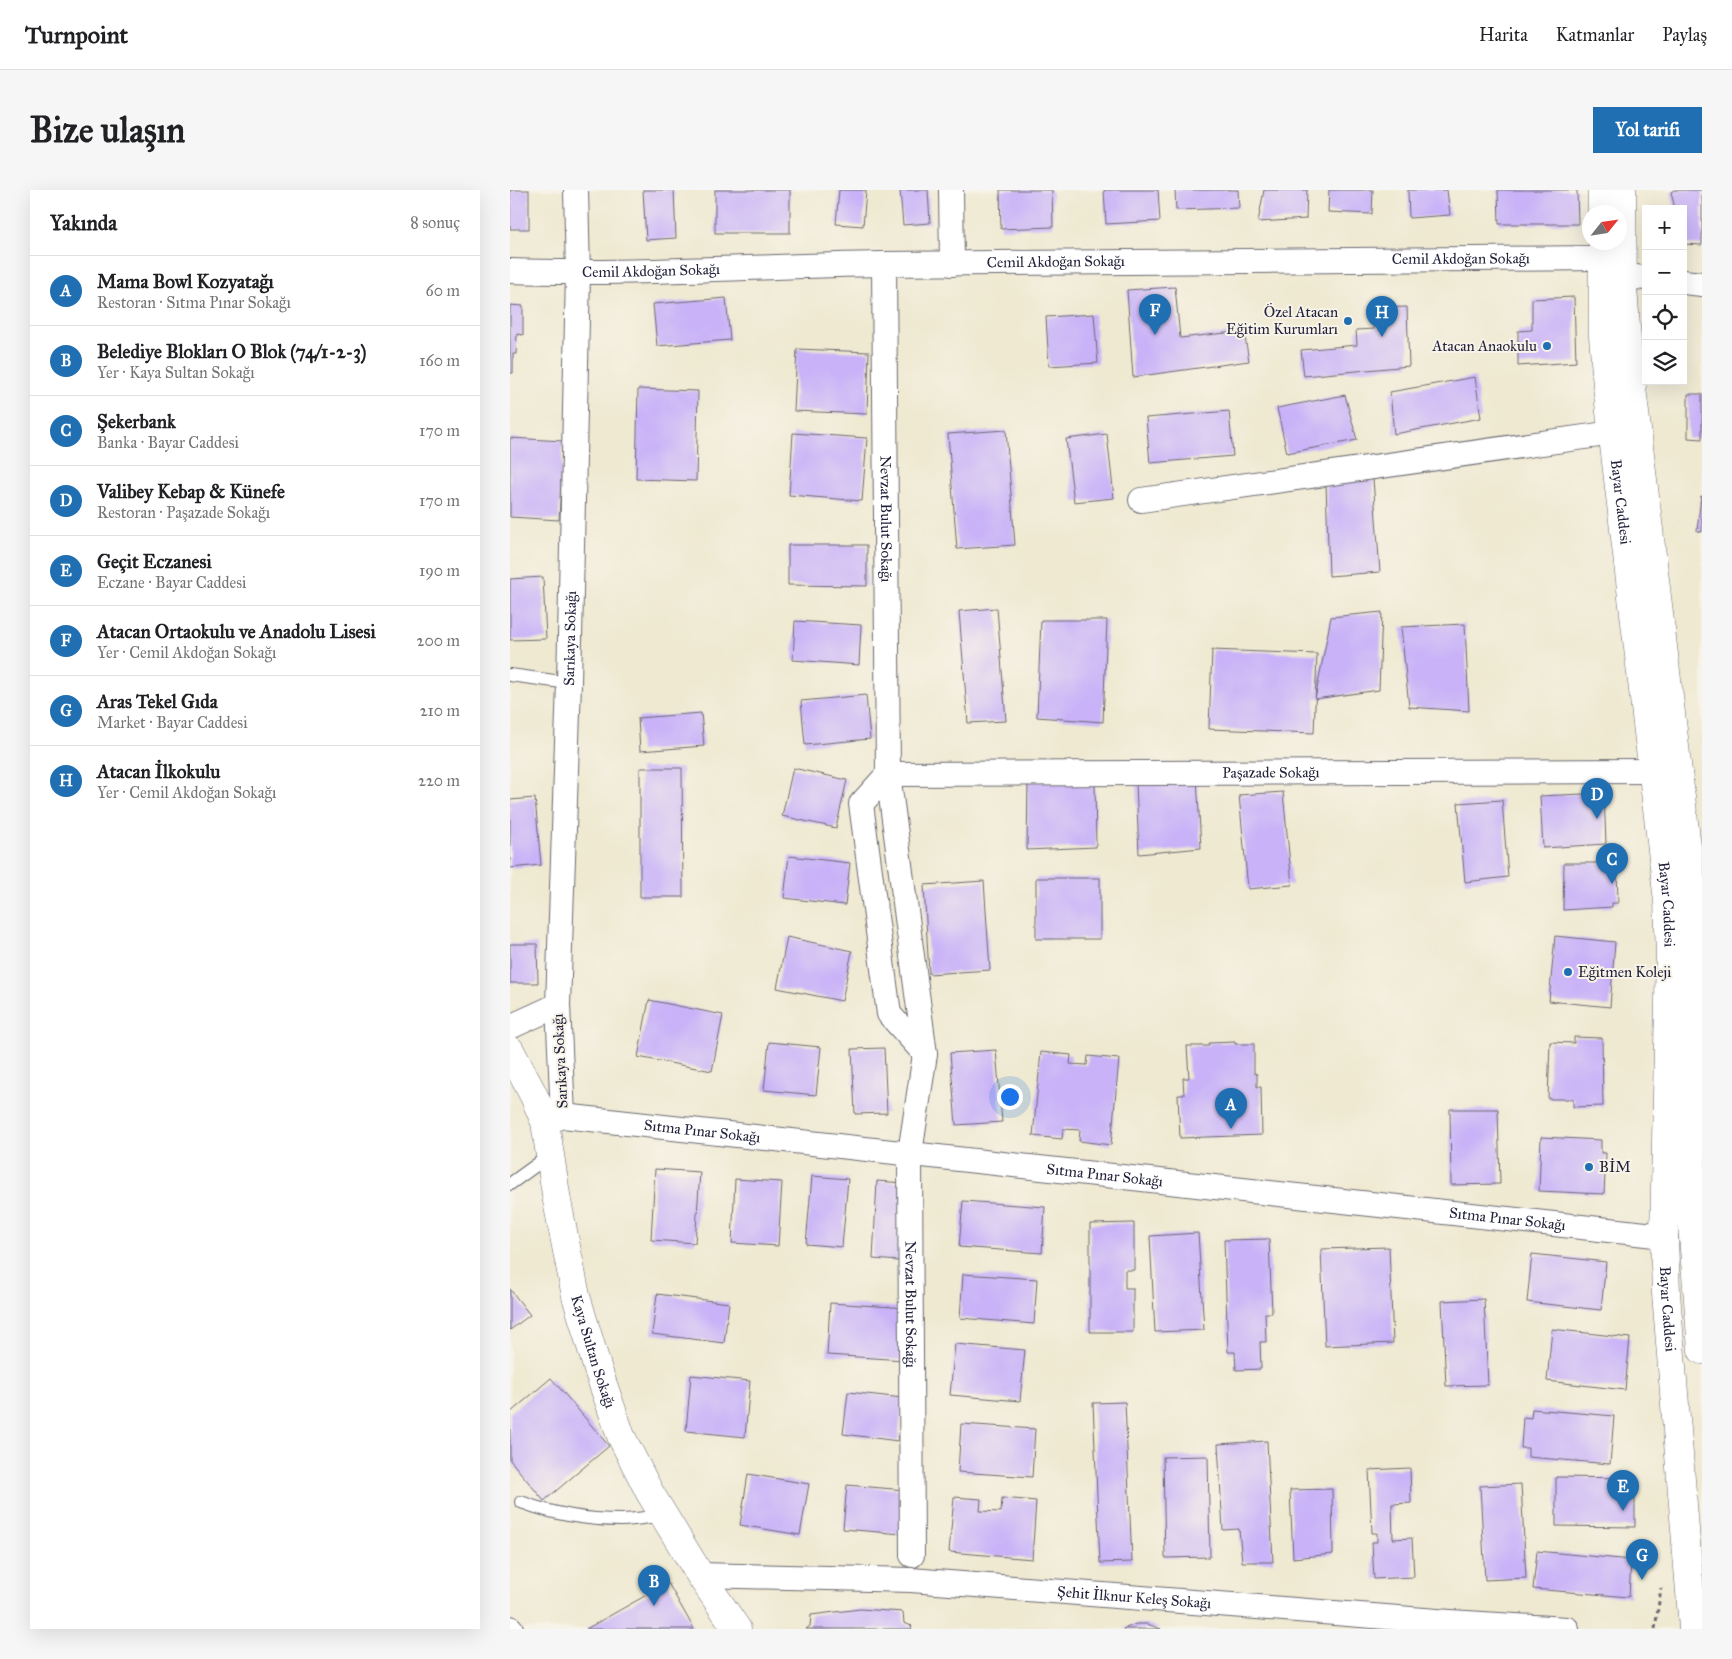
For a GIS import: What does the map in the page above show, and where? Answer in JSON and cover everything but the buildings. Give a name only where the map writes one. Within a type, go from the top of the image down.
[{"type":"main road","points":[[1602,190],[1602,205]]},
{"type":"main road","name":"Bayar Caddesi","points":[[1622,190],[1634,277],[1629,363],[1693,895],[1699,931],[1691,1212],[1702,1350]]},
{"type":"main road","name":"Bayar Caddesi","points":[[1603,250],[1604,351],[1612,433],[1668,893],[1670,930],[1664,1236],[1667,1311],[1693,1629]]},
{"type":"main road","name":"Kaya Sultan Sokağı","points":[[510,1050],[534,1096],[554,1119],[550,1156],[576,1296],[598,1370],[621,1436],[650,1493],[700,1574],[737,1629]]},
{"type":"street","name":"Sarıkaya Sokağı","points":[[554,1119],[569,683],[578,273],[576,190]]},
{"type":"street","points":[[951,190],[952,264]]},
{"type":"street","name":"Cemil Akdoğan Sokağı","points":[[510,271],[578,273],[884,264],[1265,259],[1603,250]]},
{"type":"street","name":"Nevzat Bulut Sokağı","points":[[884,264],[888,774],[925,1054],[910,1153],[912,1555]]},
{"type":"street","points":[[1687,282],[1702,284]]},
{"type":"street","points":[[1141,500],[1612,433]]},
{"type":"street","name":"Paşazade Sokağı","points":[[888,774],[1654,771]]},
{"type":"street","name":"Sarıkaya Sokağı","points":[[510,1026],[558,1005]]},
{"type":"street","name":"Sıtma Pınar Sokağı","points":[[554,1119],[910,1153],[1664,1236]]},
{"type":"street","name":"Şehit İlknur Keleş Sokağı","points":[[700,1574],[911,1580],[1447,1625],[1567,1629]]},
{"type":"lane","points":[[510,675],[569,683]]},
{"type":"lane","points":[[510,1184],[550,1156]]},
{"type":"lane","points":[[521,1502],[558,1514],[601,1519],[627,1520],[664,1515]]},
{"type":"place","name":"Özel Atacan Eğitim Kurumları","points":[[1348,321]]},
{"type":"place","name":"Atacan Ortaokulu ve Anadolu Lisesi","points":[[1155,335]]},
{"type":"place","name":"Atacan İlkokulu","points":[[1382,337]]},
{"type":"place","name":"Atacan Anaokulu","points":[[1547,346]]},
{"type":"place","name":"Valibey Kebap & Künefe","points":[[1597,819]]},
{"type":"place","name":"Şekerbank","points":[[1612,884]]},
{"type":"place","name":"Eğitmen Koleji","points":[[1568,972]]},
{"type":"place","name":"Mama Bowl Kozyatağı","points":[[1231,1129]]},
{"type":"place","name":"BİM","points":[[1589,1167]]},
{"type":"place","name":"Geçit Eczanesi","points":[[1623,1511]]},
{"type":"place","name":"Aras Tekel Gıda","points":[[1642,1580]]},
{"type":"place","name":"Belediye Blokları O Blok (74/1-2-3)","points":[[654,1606]]}]
